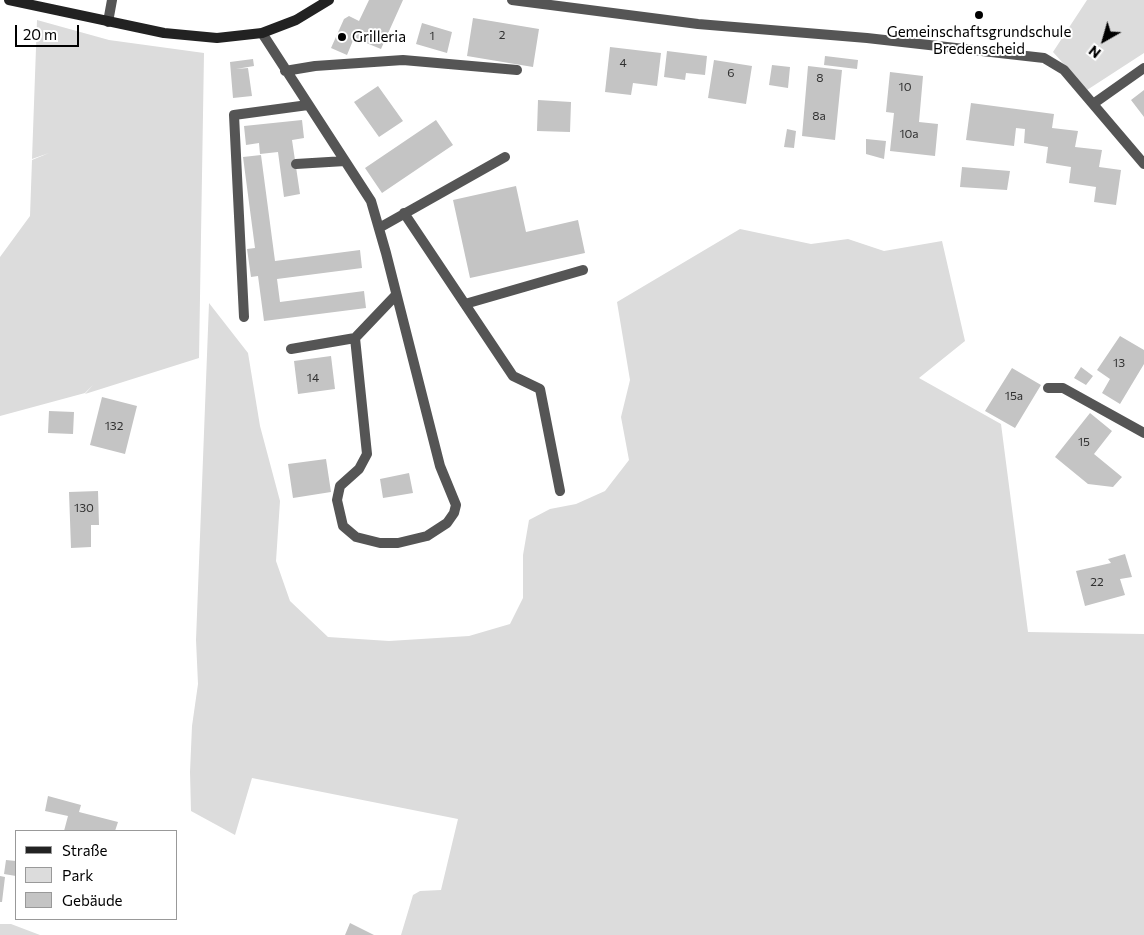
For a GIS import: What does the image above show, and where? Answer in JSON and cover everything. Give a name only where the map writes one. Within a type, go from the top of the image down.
[{"type":"main road","points":[[9,0],[164,33],[216,38],[262,33],[296,20],[329,0]]},
{"type":"street","points":[[108,22],[112,0]]},
{"type":"street","points":[[512,0],[698,24],[867,38],[1044,58],[1064,70],[1144,164]]},
{"type":"street","points":[[262,33],[371,201],[440,466],[456,505],[448,523],[427,536],[398,543],[366,541],[343,526],[337,500],[340,486],[359,468],[367,454],[355,338]]},
{"type":"street","points":[[285,71],[315,66],[403,60],[517,70]]},
{"type":"street","points":[[1093,104],[1144,68]]},
{"type":"street","points":[[244,317],[234,115],[308,105]]},
{"type":"street","points":[[379,228],[505,157]]},
{"type":"street","points":[[296,164],[345,161]]},
{"type":"street","points":[[404,213],[513,376],[540,389],[560,492]]},
{"type":"street","points":[[465,304],[583,270]]},
{"type":"street","points":[[292,349],[355,338],[396,295]]},
{"type":"street","points":[[1048,388],[1063,388],[1144,433]]},
{"type":"green space","points":[[1087,0],[1144,0],[1144,53],[1087,90],[1053,52]]},
{"type":"green space","points":[[37,20],[109,40],[204,53],[199,358],[85,394],[93,385],[85,393],[0,416],[0,257],[30,216],[32,160],[49,153],[32,159]]},
{"type":"green space","points":[[740,229],[811,244],[848,239],[884,251],[942,241],[965,341],[919,378],[1001,424],[1028,632],[1144,634],[1144,935],[401,935],[413,895],[420,891],[441,890],[458,819],[252,778],[235,835],[191,811],[192,726],[198,684],[196,640],[209,303],[248,353],[260,426],[280,501],[276,561],[290,601],[328,637],[389,641],[469,636],[510,624],[523,598],[523,555],[529,520],[550,509],[576,504],[605,491],[629,460],[621,417],[630,380],[617,302]]},
{"type":"green space","points":[[0,924],[11,924],[40,935],[0,935]]},
{"type":"building","points":[[369,0],[403,0],[381,49],[354,38],[347,55],[331,48],[344,19],[349,16],[359,21]]},
{"type":"building","points":[[473,18],[539,29],[533,67],[467,56]]},
{"type":"building","points":[[422,23],[452,32],[447,53],[416,44]]},
{"type":"building","points":[[610,47],[661,53],[657,86],[633,83],[631,95],[605,92]]},
{"type":"building","points":[[667,51],[707,56],[705,75],[686,73],[685,80],[664,77]]},
{"type":"building","points":[[825,56],[858,60],[857,69],[824,65]]},
{"type":"building","points":[[253,59],[254,66],[236,69],[248,68],[252,96],[233,98],[230,62]]},
{"type":"building","points":[[714,60],[752,66],[746,104],[708,98]]},
{"type":"building","points":[[772,65],[790,67],[788,88],[769,85]]},
{"type":"building","points":[[808,66],[842,70],[835,140],[802,136]]},
{"type":"building","points":[[890,72],[923,76],[919,122],[938,124],[935,156],[890,151],[894,113],[886,112]]},
{"type":"building","points":[[378,86],[403,121],[379,137],[354,102]]},
{"type":"building","points":[[1144,90],[1144,117],[1131,100]]},
{"type":"building","points":[[538,100],[571,102],[570,132],[537,131]]},
{"type":"building","points":[[971,103],[1054,114],[1052,128],[1078,131],[1075,147],[1102,150],[1099,167],[1121,170],[1116,205],[1094,202],[1096,187],[1069,183],[1071,167],[1046,163],[1048,147],[1024,143],[1025,129],[1016,128],[1014,146],[966,140]]},
{"type":"building","points":[[302,120],[304,138],[292,140],[300,194],[284,197],[278,152],[260,154],[259,143],[246,145],[244,126]]},
{"type":"building","points":[[436,120],[453,145],[382,193],[365,168]]},
{"type":"building","points":[[787,129],[796,131],[794,148],[784,147]]},
{"type":"building","points":[[866,139],[886,141],[884,159],[866,154]]},
{"type":"building","points":[[261,155],[275,261],[360,250],[362,268],[277,279],[280,302],[364,291],[366,308],[264,321],[258,276],[251,277],[247,249],[255,248],[243,157]]},
{"type":"building","points":[[962,167],[1010,171],[1007,190],[960,187]]},
{"type":"building","points":[[516,186],[526,232],[578,220],[585,253],[470,278],[453,200]]},
{"type":"building","points":[[1120,336],[1144,350],[1144,364],[1120,404],[1102,393],[1110,379],[1097,370]]},
{"type":"building","points":[[331,356],[335,389],[298,394],[294,361]]},
{"type":"building","points":[[1081,367],[1093,376],[1086,385],[1074,378]]},
{"type":"building","points":[[1012,368],[1041,385],[1015,428],[985,411]]},
{"type":"building","points":[[102,397],[137,406],[125,454],[90,445]]},
{"type":"building","points":[[49,411],[74,412],[73,434],[48,433]]},
{"type":"building","points":[[1090,413],[1112,431],[1094,454],[1122,477],[1113,487],[1088,484],[1055,457]]},
{"type":"building","points":[[326,459],[331,492],[293,498],[288,464]]},
{"type":"building","points":[[409,473],[413,493],[383,498],[380,479]]},
{"type":"building","points":[[98,491],[99,525],[91,525],[91,547],[71,548],[69,492]]},
{"type":"building","points":[[1125,554],[1132,577],[1120,579],[1125,595],[1085,606],[1076,571],[1111,563],[1108,559]]},
{"type":"building","points":[[48,796],[81,805],[79,812],[118,822],[115,830],[64,830],[68,816],[45,811]]},
{"type":"building","points":[[6,860],[15,861],[15,876],[4,874]]},
{"type":"building","points":[[0,876],[5,877],[2,902],[0,902]]},
{"type":"building","points":[[350,923],[374,935],[345,935]]},
{"type":"place","name":"Gemeinschaftsgrundschule Bredenscheid","points":[[979,15]]},
{"type":"place","name":"Grilleria","points":[[342,37]]}]
